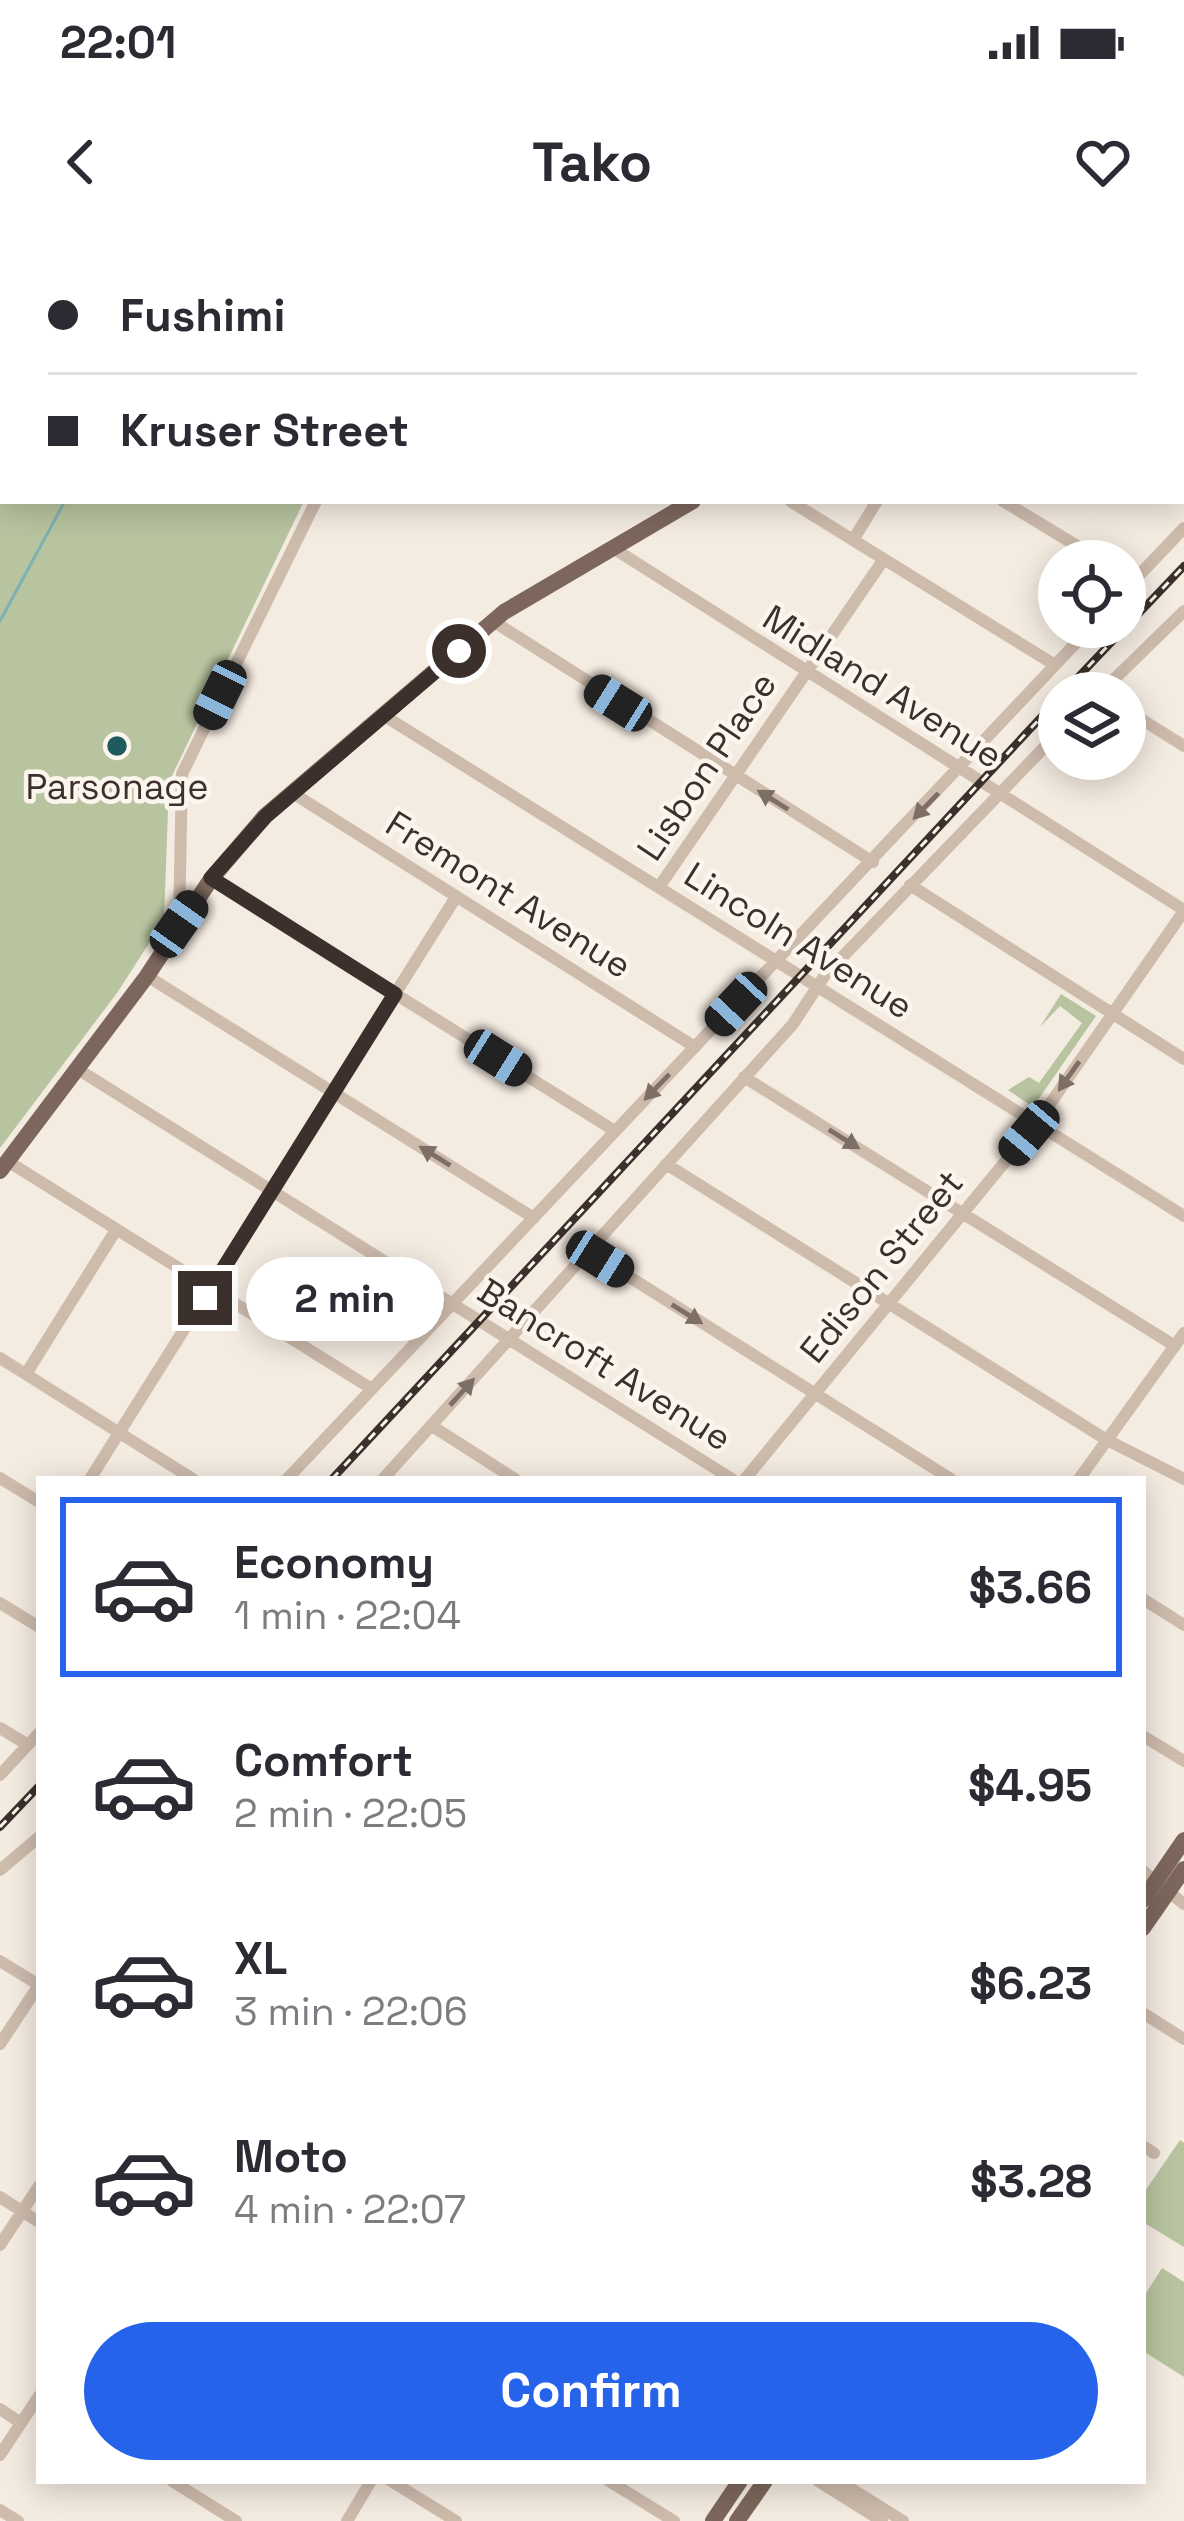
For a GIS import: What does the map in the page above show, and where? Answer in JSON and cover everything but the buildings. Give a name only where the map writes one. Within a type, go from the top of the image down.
[{"type":"main road","points":[[4,1167],[147,976],[211,878],[291,792],[493,621],[688,504]]},
{"type":"main road","points":[[1146,1917],[1156,1881],[1184,1840]]},
{"type":"main road","points":[[1156,1881],[1184,1869]]},
{"type":"main road","points":[[713,2521],[738,2484]]},
{"type":"main road","points":[[737,2521],[763,2484]]},
{"type":"street","points":[[179,924],[182,774],[315,504]]},
{"type":"street","points":[[795,504],[1055,665]]},
{"type":"street","points":[[853,540],[875,504]]},
{"type":"street","points":[[1009,504],[1068,540]]},
{"type":"street","points":[[1146,565],[1184,528]]},
{"type":"street","name":"Midland Avenue","points":[[613,548],[1184,910]]},
{"type":"street","name":"Lisbon Place","points":[[658,887],[884,560]]},
{"type":"street","points":[[1122,672],[1184,612]]},
{"type":"street","points":[[493,621],[873,862]]},
{"type":"street","points":[[289,1476],[458,1307],[534,1218],[780,963],[1071,648]]},
{"type":"street","name":"Lincoln Avenue","points":[[383,715],[1184,1216]]},
{"type":"street","points":[[1146,722],[1184,746]]},
{"type":"street","points":[[386,1476],[506,1336],[793,1024],[814,984],[1038,753]]},
{"type":"street","name":"Fremont Avenue","points":[[291,792],[695,1047]]},
{"type":"street","points":[[211,878],[615,1131]]},
{"type":"street","points":[[910,885],[1184,1059]]},
{"type":"street","points":[[92,1476],[456,896]]},
{"type":"street","name":"Edison Street","points":[[747,1476],[1036,1124],[1184,910]]},
{"type":"street","points":[[147,976],[534,1218]]},
{"type":"street","name":"Bancroft Avenue","points":[[79,1070],[727,1476]]},
{"type":"street","points":[[744,1077],[962,1213],[1180,1340],[1081,1476]]},
{"type":"street","points":[[666,1165],[1107,1440],[1184,1479]]},
{"type":"street","points":[[4,1167],[116,1230],[372,1388]]},
{"type":"street","points":[[26,1374],[116,1230]]},
{"type":"street","points":[[588,1251],[946,1476]]},
{"type":"street","points":[[0,1358],[188,1476]]},
{"type":"street","points":[[432,1426],[510,1476]]},
{"type":"street","points":[[0,1478],[36,1500]]},
{"type":"street","points":[[1146,1601],[1184,1625]]},
{"type":"street","points":[[0,1603],[36,1625]]},
{"type":"street","points":[[0,1728],[28,1745]]},
{"type":"street","points":[[0,1775],[36,1736]]},
{"type":"street","points":[[1146,1738],[1184,1761]]},
{"type":"street","points":[[0,1870],[36,1843]]},
{"type":"street","points":[[1156,1881],[1184,1904]]},
{"type":"street","points":[[0,1961],[36,1983]]},
{"type":"street","points":[[0,2044],[36,1990]]},
{"type":"street","points":[[1146,2015],[1184,2039]]},
{"type":"street","points":[[0,2245],[36,2190]]},
{"type":"street","points":[[0,2197],[36,2220]]},
{"type":"street","points":[[0,2455],[36,2401]]},
{"type":"street","points":[[0,2409],[21,2423]]},
{"type":"street","points":[[177,2484],[236,2521]]},
{"type":"street","points":[[347,2521],[369,2484]]},
{"type":"street","points":[[396,2484],[455,2521]]},
{"type":"street","points":[[614,2484],[674,2521]]},
{"type":"street","points":[[823,2484],[882,2521]]},
{"type":"street","points":[[844,2484],[903,2521]]},
{"type":"street","points":[[0,2510],[18,2521]]},
{"type":"green space","points":[[0,504],[303,504],[169,782],[164,920],[117,993],[0,1148]]},
{"type":"green space","points":[[1061,994],[1096,1016],[1033,1107],[1008,1090],[1029,1077],[1039,1083],[1082,1023],[1060,1006],[1040,1027]]},
{"type":"green space","points":[[1180,2140],[1184,2143],[1184,2247],[1146,2224],[1146,2190]]},
{"type":"green space","points":[[1162,2268],[1184,2282],[1184,2377],[1146,2353],[1146,2293]]},
{"type":"waterway","points":[[0,621],[63,504]]},
{"type":"railway","points":[[1083,672],[1184,566]]},
{"type":"railway","points":[[335,1476],[1038,721]]},
{"type":"railway","points":[[0,1827],[36,1789]]},
{"type":"place","name":"Parsonage","points":[[117,746]]},
{"type":"route","points":[[205,1298],[395,994],[211,878],[266,816],[459,651]]}]
